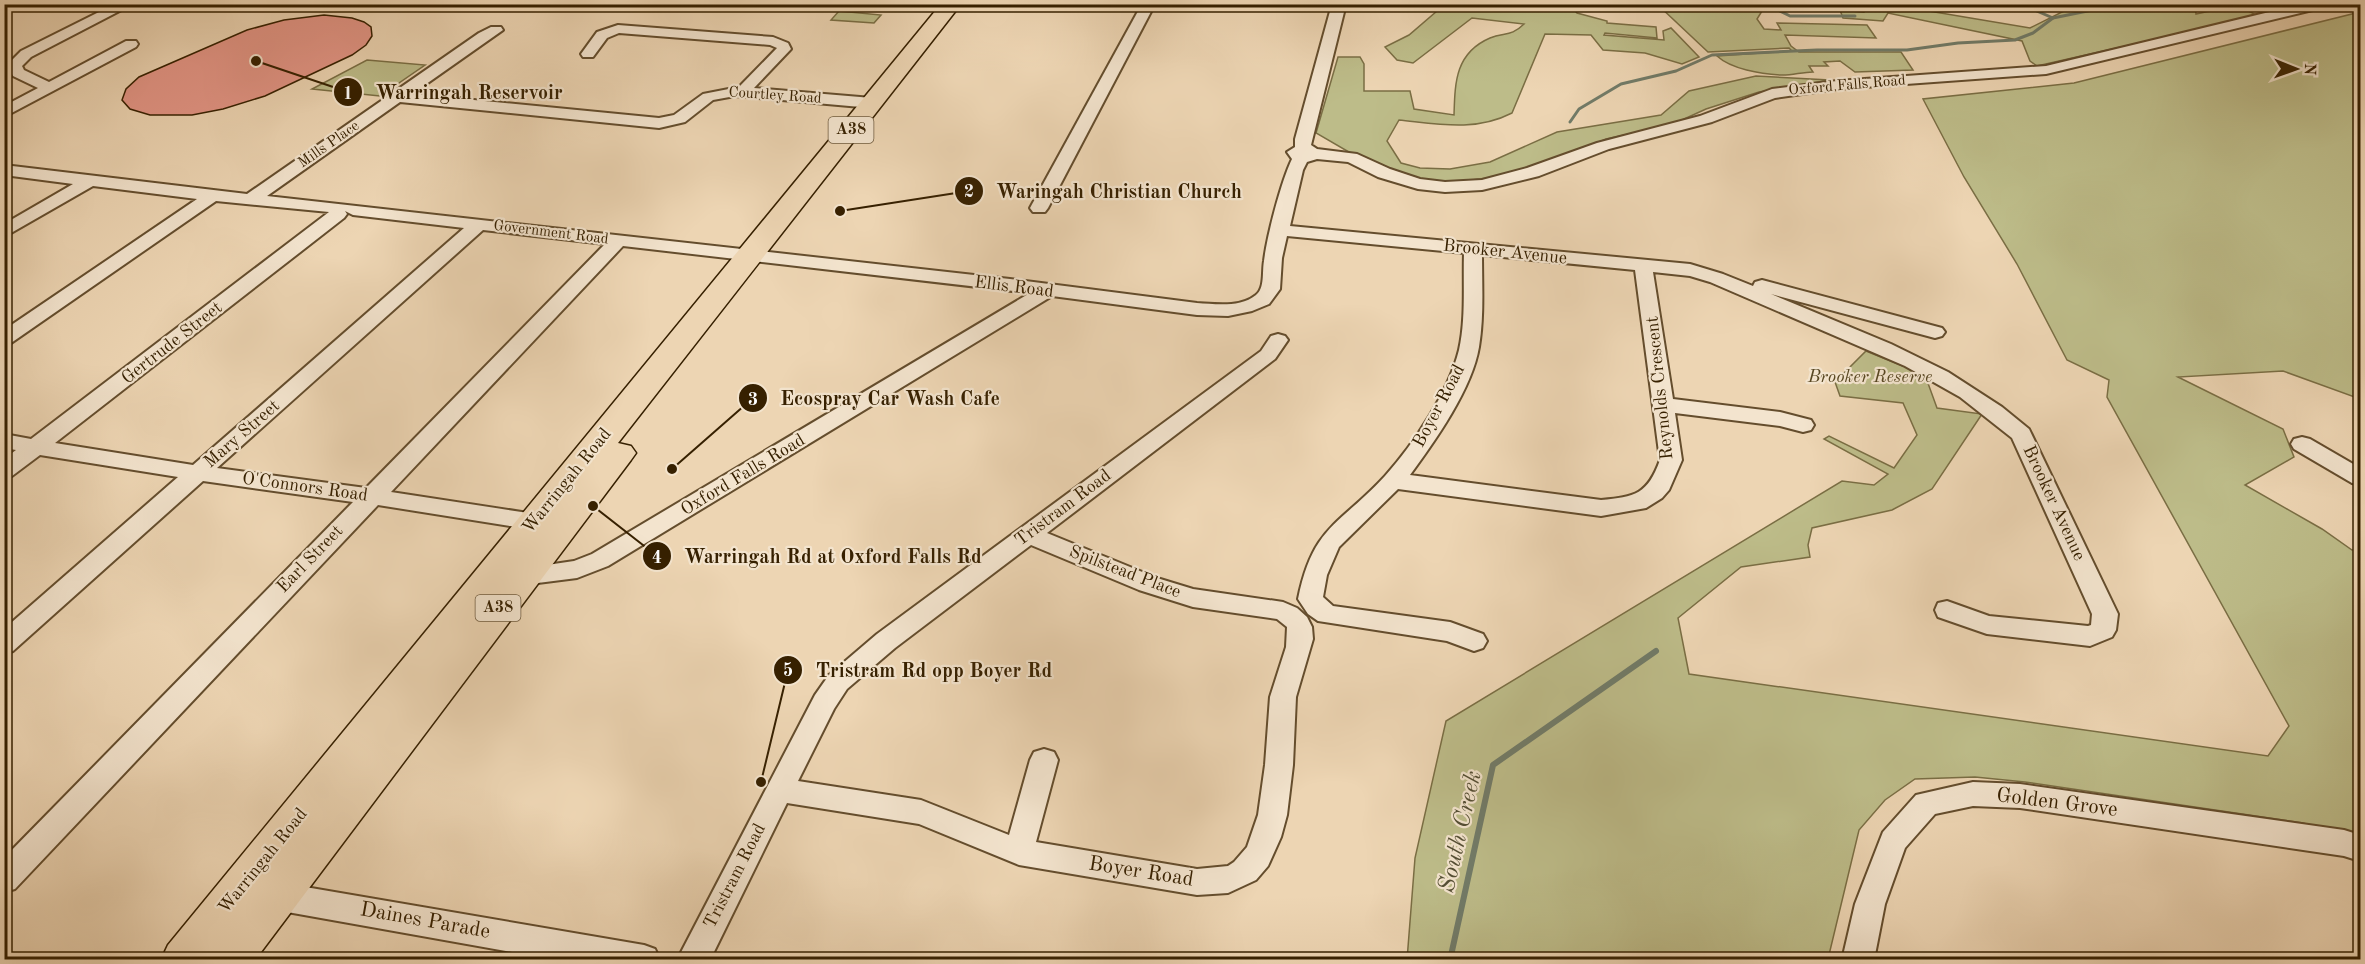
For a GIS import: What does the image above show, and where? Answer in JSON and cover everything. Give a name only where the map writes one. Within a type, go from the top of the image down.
[{"type":"highway","name":"Warringah Road","points":[[227,960],[522,576],[761,257],[872,103],[952,4]]},
{"type":"highway","name":"Warringah Road","points":[[184,960],[535,522],[761,257],[970,4]]},
{"type":"street","points":[[49,87],[18,73],[14,65],[26,54],[127,4]]},
{"type":"street","points":[[1039,208],[1149,4]]},
{"type":"street","points":[[1279,230],[1295,170],[1306,153],[1303,139],[1339,4]]},
{"type":"street","name":"Oxford Falls Road","points":[[1306,153],[1351,156],[1384,172],[1418,184],[1445,187],[1482,185],[1533,172],[1603,146],[1706,119],[1772,94],[1828,86],[2046,70],[2321,4]]},
{"type":"street","points":[[588,54],[602,35],[618,29],[773,41],[783,46],[784,49],[778,57],[743,91]]},
{"type":"street","name":"Mills Place","points":[[251,199],[400,97],[484,36],[496,30]]},
{"type":"street","points":[[4,112],[131,44]]},
{"type":"street","name":"Courtley Road","points":[[400,97],[659,123],[686,116],[708,97],[717,93],[743,91],[872,103]]},
{"type":"street","name":"Government Road","points":[[4,170],[343,211],[479,224],[761,257]]},
{"type":"street","points":[[4,232],[91,180]]},
{"type":"street","points":[[4,339],[213,196]]},
{"type":"street","name":"Gertrude Street","points":[[4,471],[343,211]]},
{"type":"street","name":"Mary Street","points":[[4,644],[479,224]]},
{"type":"street","name":"Ellis Road","points":[[761,257],[1197,309],[1228,310],[1256,304],[1271,289],[1273,258],[1279,230]]},
{"type":"street","name":"Brooker Avenue","points":[[1279,230],[1690,270],[1730,281],[1766,287],[1935,332]]},
{"type":"street","name":"Earl Street","points":[[4,879],[618,241]]},
{"type":"street","name":"Boyer Road","points":[[778,790],[921,812],[1019,852],[1197,882],[1226,881],[1244,872],[1259,855],[1269,831],[1279,768],[1283,694],[1299,641],[1302,608],[1320,556],[1331,538],[1394,481],[1426,436],[1458,375],[1468,350],[1473,249]]},
{"type":"street","name":"Reynolds Crescent","points":[[1394,481],[1601,508],[1633,503],[1659,490],[1665,480],[1671,460],[1643,265]]},
{"type":"street","name":"Brooker Avenue","points":[[1730,281],[1791,310],[1916,361],[1976,396],[2021,434],[2105,614],[2103,630],[2090,636],[1997,627],[1947,610]]},
{"type":"street","name":"Oxford Falls Road","points":[[522,576],[577,569],[600,560],[1047,291]]},
{"type":"street","name":"Tristram Road","points":[[693,960],[778,790],[824,703],[838,682],[886,641],[1268,355],[1278,340]]},
{"type":"street","points":[[1664,405],[1780,419],[1803,426]]},
{"type":"street","name":"O'Connors Road","points":[[4,441],[535,522]]},
{"type":"street","points":[[2302,444],[2361,478]]},
{"type":"street","name":"Spilstead Place","points":[[1028,534],[1148,584],[1193,598],[1282,611],[1317,607],[1327,614],[1450,632],[1474,641]]},
{"type":"street","points":[[1019,852],[1044,760]]},
{"type":"street","name":"Golden Grove","points":[[1858,960],[1870,904],[1893,841],[1926,804],[1973,794],[2020,796],[2344,843],[2361,848]]},
{"type":"street","name":"Daines Parade","points":[[276,896],[644,960]]},
{"type":"green space","points":[[1444,5],[1570,5],[1577,13],[1607,21],[1607,23],[1656,27],[1657,38],[1605,33],[1604,35],[1664,40],[1663,31],[1671,28],[1699,57],[1682,64],[1645,53],[1603,50],[1591,35],[1545,34],[1512,113],[1484,123],[1470,125],[1442,125],[1399,120],[1387,141],[1401,163],[1420,168],[1450,169],[1490,162],[1557,132],[1661,115],[1689,91],[1756,76],[1830,80],[1759,92],[1706,109],[1671,125],[1606,139],[1559,159],[1497,177],[1463,181],[1434,182],[1407,178],[1354,155],[1316,133],[1338,57],[1360,57],[1364,64],[1364,91],[1410,91],[1414,109],[1454,115],[1455,92],[1463,61],[1478,44],[1495,36],[1511,33],[1524,24],[1472,18],[1413,63],[1397,60],[1385,47],[1409,35]]},
{"type":"green space","points":[[1658,5],[1763,5],[1772,9],[1762,11],[1757,19],[1764,29],[1781,30],[1777,23],[1867,25],[1876,38],[1785,35],[1791,46],[1799,52],[1901,52],[1913,70],[1855,72],[1840,61],[1824,62],[1828,66],[1809,66],[1813,72],[1788,75],[1747,70],[1723,61],[1717,56],[1792,51],[1789,48],[1708,52]]},
{"type":"green space","points":[[1855,5],[1893,5],[2030,28],[2068,9],[2091,5],[2195,5],[2196,14],[2237,5],[2258,16],[2037,66],[2030,61],[2022,41],[1888,13],[1883,21],[1843,18],[1840,10],[1863,12]]},
{"type":"green space","points":[[839,11],[881,15],[874,23],[831,20]]},
{"type":"green space","name":"Brooker Reserve","points":[[2360,12],[2360,399],[2283,371],[2178,377],[2283,429],[2294,457],[2245,485],[2322,529],[2352,550],[2360,549],[2360,839],[2303,823],[2025,782],[1975,777],[1915,779],[1885,800],[1859,830],[1828,959],[1407,960],[1415,858],[1446,721],[1842,481],[1874,485],[1888,474],[1824,439],[1829,436],[1894,468],[1917,435],[1903,403],[1840,396],[1835,382],[1866,351],[1925,375],[1937,408],[1982,414],[1932,489],[1892,510],[1812,528],[1808,545],[1810,557],[1741,567],[1678,618],[1689,674],[2268,756],[2289,726],[2107,397],[2109,380],[2067,360],[2017,264],[1964,177],[1923,99],[2074,83]]},
{"type":"green space","points":[[367,60],[425,65],[380,96],[312,89]]},
{"type":"building","points":[[324,15],[352,18],[364,22],[371,27],[372,36],[366,45],[352,55],[265,96],[223,109],[192,115],[150,115],[130,109],[122,100],[126,89],[139,77],[247,30],[284,20]]},
{"type":"waterway","points":[[1766,4],[1790,16],[1855,16]]},
{"type":"waterway","points":[[2021,4],[2053,18]]},
{"type":"waterway","points":[[2053,18],[2122,4]]},
{"type":"waterway","points":[[1570,122],[1579,109],[1621,84],[1676,71],[1712,55],[1817,50],[1907,50],[1958,43],[2015,40],[2033,33],[2053,18]]},
{"type":"waterway","name":"South Creek","points":[[1450,960],[1493,765],[1656,651]]},
{"type":"place","name":"Warringah Reservoir","points":[[256,61]]},
{"type":"place","name":"Waringah Christian Church","points":[[840,211]]},
{"type":"place","name":"Ecospray Car Wash Cafe","points":[[672,469]]},
{"type":"place","name":"Warringah Rd at Oxford Falls Rd","points":[[593,506]]},
{"type":"place","name":"Tristram Rd opp Boyer Rd","points":[[761,782]]}]
